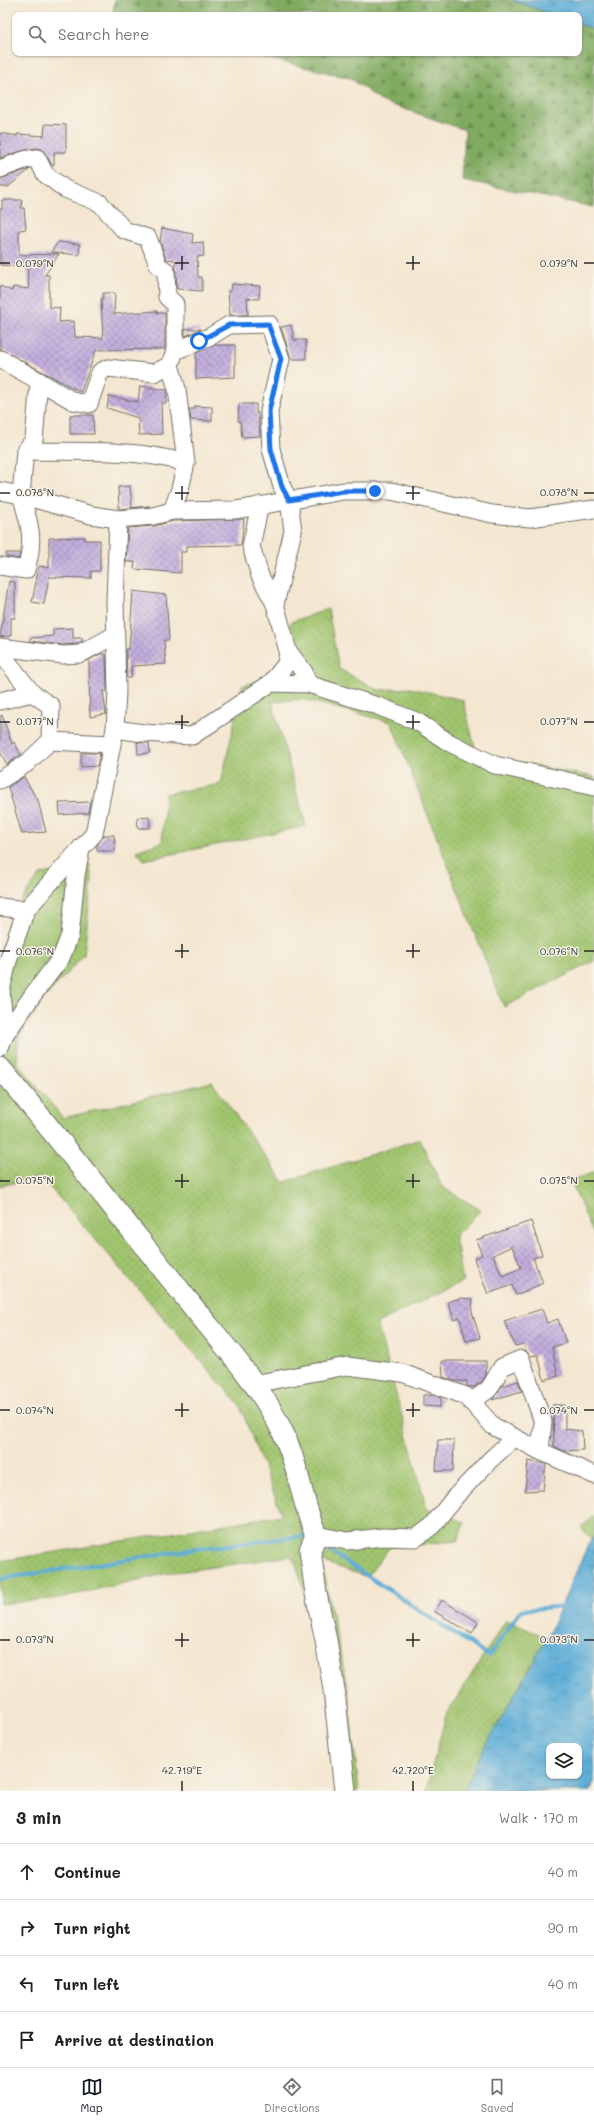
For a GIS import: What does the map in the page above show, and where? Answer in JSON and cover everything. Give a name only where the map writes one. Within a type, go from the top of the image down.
[{"type":"street","points":[[0,170],[24,160],[37,158],[45,174],[65,190],[100,204],[124,230],[148,238],[158,264],[166,271],[167,297],[175,304],[173,358],[186,463],[180,489],[172,511]]},
{"type":"street","points":[[0,358],[73,401],[89,404],[100,372],[108,368],[154,373],[173,358],[229,325],[268,324],[281,359],[269,411],[271,449],[282,487],[289,500],[293,531],[275,604]]},
{"type":"street","points":[[0,566],[26,570],[31,554],[32,531],[21,495],[25,451],[34,440],[38,381]]},
{"type":"street","points":[[25,451],[121,452],[160,456],[186,463]]},
{"type":"street","points":[[0,491],[21,495],[91,515],[118,519],[153,516],[172,511],[236,510],[343,491],[391,491],[492,514],[530,518],[594,509]]},
{"type":"street","points":[[260,505],[251,546],[260,576],[275,604],[288,651],[304,672],[308,684]]},
{"type":"street","points":[[3,1041],[1,991],[8,961],[26,910],[94,834],[113,737],[117,692],[115,635],[118,519]]},
{"type":"street","points":[[0,647],[64,655],[80,654],[115,635]]},
{"type":"street","points":[[0,780],[26,764],[50,741],[113,737],[143,733],[192,736],[271,683],[286,664],[288,651]]},
{"type":"street","points":[[0,652],[32,693],[50,706],[50,741]]},
{"type":"street","points":[[271,683],[308,684],[378,706],[418,722],[448,742],[495,765],[594,787]]},
{"type":"street","points":[[0,701],[32,693]]},
{"type":"street","points":[[3,1041],[32,996],[61,958],[70,935],[76,876],[82,848]]},
{"type":"street","points":[[1,902],[26,910]]},
{"type":"street","points":[[0,1068],[53,1131],[254,1384],[284,1434],[298,1474],[308,1515],[316,1535],[310,1550],[316,1594],[326,1640],[334,1690],[345,1791]]},
{"type":"street","points":[[471,1402],[489,1389],[502,1367],[521,1359],[543,1422],[540,1451]]},
{"type":"street","points":[[254,1384],[347,1366],[402,1374],[466,1396],[493,1426],[540,1451],[594,1475]]},
{"type":"street","points":[[316,1535],[347,1540],[383,1537],[416,1538],[432,1526],[460,1492],[490,1460],[514,1438]]},
{"type":"green space","points":[[115,0],[511,0],[545,12],[113,12]]},
{"type":"green space","points":[[582,25],[594,29],[594,207],[462,180],[465,130],[381,101],[350,78],[258,56],[582,56]]},
{"type":"green space","points":[[328,609],[339,669],[379,690],[410,688],[463,700],[477,755],[594,777],[594,961],[504,1007],[391,722],[302,699],[272,702],[306,826],[144,860],[136,851],[162,842],[165,794],[221,784],[242,686],[265,678],[281,661],[291,622]]},
{"type":"green space","points":[[89,863],[92,877],[84,955],[45,997],[19,1036],[17,1062],[63,1118],[212,1082],[284,1182],[420,1139],[442,1187],[481,1210],[455,1236],[463,1281],[377,1323],[427,1509],[465,1522],[457,1541],[390,1547],[367,1577],[321,1561],[348,1690],[359,1791],[336,1791],[326,1664],[296,1564],[291,1556],[164,1574],[59,1598],[0,1604],[0,1561],[282,1515],[240,1406],[41,1177],[0,1186],[0,977],[2,976],[22,899],[40,875]]},
{"type":"green space","points":[[594,1172],[594,1236],[571,1181]]},
{"type":"green space","points":[[594,1515],[594,1537],[591,1538],[581,1528]]},
{"type":"green space","points":[[506,1620],[547,1638],[482,1752],[463,1791],[426,1791],[446,1715]]},
{"type":"water","points":[[511,0],[594,0],[594,29],[582,25],[582,12],[545,12]]},
{"type":"water","points":[[594,1537],[594,1782],[590,1791],[463,1791],[482,1752],[547,1638],[591,1538]]},
{"type":"building","points":[[45,124],[66,125],[66,152],[54,152],[54,165],[52,165],[42,149],[36,148],[0,158],[0,133],[17,136],[17,134],[44,136]]},
{"type":"building","points":[[30,169],[8,187],[0,187],[0,179]]},
{"type":"building","points":[[2,200],[22,200],[21,208],[24,208],[26,229],[19,230],[19,255],[59,254],[45,275],[49,275],[49,307],[60,308],[59,322],[74,321],[75,337],[103,338],[101,299],[103,299],[103,293],[115,293],[114,314],[157,311],[157,313],[165,313],[165,349],[96,350],[81,392],[0,349],[0,286],[12,291],[13,287],[29,289],[27,266],[0,265],[0,209],[2,209]]},
{"type":"building","points":[[162,228],[193,234],[192,243],[203,242],[204,256],[197,257],[198,277],[202,277],[202,291],[177,289],[175,260],[166,259],[160,241]]},
{"type":"building","points":[[58,242],[80,244],[79,255],[51,252]]},
{"type":"building","points":[[232,284],[260,286],[259,299],[247,298],[248,315],[230,315],[228,291],[231,291]]},
{"type":"building","points":[[291,325],[294,340],[306,340],[306,359],[291,359],[281,327]]},
{"type":"building","points":[[185,329],[201,329],[185,336]]},
{"type":"building","points":[[215,345],[235,345],[235,377],[196,379],[196,353]]},
{"type":"building","points":[[140,386],[167,390],[166,403],[161,403],[162,434],[139,435],[138,418],[107,408],[109,396],[138,402]]},
{"type":"building","points":[[239,404],[256,404],[260,436],[242,437],[240,421],[238,421]]},
{"type":"building","points":[[195,406],[212,407],[212,421],[191,420],[189,409],[195,409]]},
{"type":"building","points":[[70,415],[93,415],[94,434],[70,434]]},
{"type":"building","points":[[130,486],[132,508],[119,509],[118,487]]},
{"type":"building","points":[[244,519],[241,545],[186,546],[186,552],[181,552],[181,573],[134,569],[135,562],[126,562],[128,528],[154,526],[173,521]]},
{"type":"building","points":[[85,537],[85,540],[100,540],[100,571],[91,571],[91,578],[49,577],[44,604],[32,602],[39,566],[49,568],[49,538]]},
{"type":"building","points":[[6,553],[20,553],[19,559],[6,557]]},
{"type":"building","points":[[9,581],[15,582],[15,618],[11,618],[11,636],[0,637]]},
{"type":"building","points":[[133,591],[166,595],[169,640],[164,640],[166,664],[131,666],[131,678],[127,678],[126,649],[129,649]]},
{"type":"building","points":[[73,628],[73,638],[82,638],[82,642],[63,645],[30,641],[30,638],[53,636],[53,629]]},
{"type":"building","points":[[100,654],[106,654],[107,691],[103,691],[106,714],[90,717],[89,660]]},
{"type":"building","points":[[2,715],[12,744],[14,742],[21,755],[7,764],[0,752],[0,716]]},
{"type":"building","points":[[137,742],[149,743],[150,753],[138,754]]},
{"type":"building","points":[[81,753],[100,753],[97,766],[81,767]]},
{"type":"building","points":[[24,777],[36,798],[37,797],[46,832],[22,834],[8,787]]},
{"type":"building","points":[[90,802],[88,813],[60,815],[59,803]]},
{"type":"building","points":[[149,817],[150,828],[138,828],[137,818]]},
{"type":"building","points":[[104,835],[114,835],[115,851],[97,851],[97,845]]},
{"type":"building","points":[[531,1221],[542,1255],[533,1258],[543,1283],[516,1295],[512,1285],[488,1294],[474,1259],[482,1255],[476,1240]],"holes":[[[512,1246],[521,1268],[502,1276],[493,1255]]]},
{"type":"building","points":[[460,1298],[473,1299],[472,1312],[480,1338],[466,1341],[460,1318],[454,1320],[448,1302]]},
{"type":"building","points":[[542,1309],[547,1323],[558,1319],[566,1343],[552,1347],[558,1376],[544,1380],[538,1355],[531,1356],[526,1351],[524,1344],[515,1346],[504,1321]]},
{"type":"building","points":[[442,1361],[486,1361],[486,1375],[481,1382],[474,1387],[467,1386],[467,1381],[454,1381],[443,1377]]},
{"type":"building","points":[[518,1381],[522,1391],[492,1400],[502,1386]]},
{"type":"building","points":[[423,1395],[433,1395],[441,1398],[440,1407],[423,1406]]},
{"type":"building","points":[[553,1405],[565,1405],[565,1429],[582,1431],[583,1450],[564,1451],[554,1446]]},
{"type":"building","points":[[438,1440],[454,1440],[453,1471],[436,1471]]},
{"type":"building","points":[[528,1461],[546,1464],[543,1490],[525,1491]]},
{"type":"building","points":[[442,1600],[478,1622],[472,1633],[435,1612]]},
{"type":"waterway","points":[[0,1579],[195,1549],[304,1536]]},
{"type":"waterway","points":[[325,1548],[489,1656],[521,1610],[566,1606]]},
{"type":"route","points":[[199,341],[211,336],[229,325],[268,324],[281,359],[269,411],[271,449],[282,487],[289,500],[343,491],[375,491]]}]
